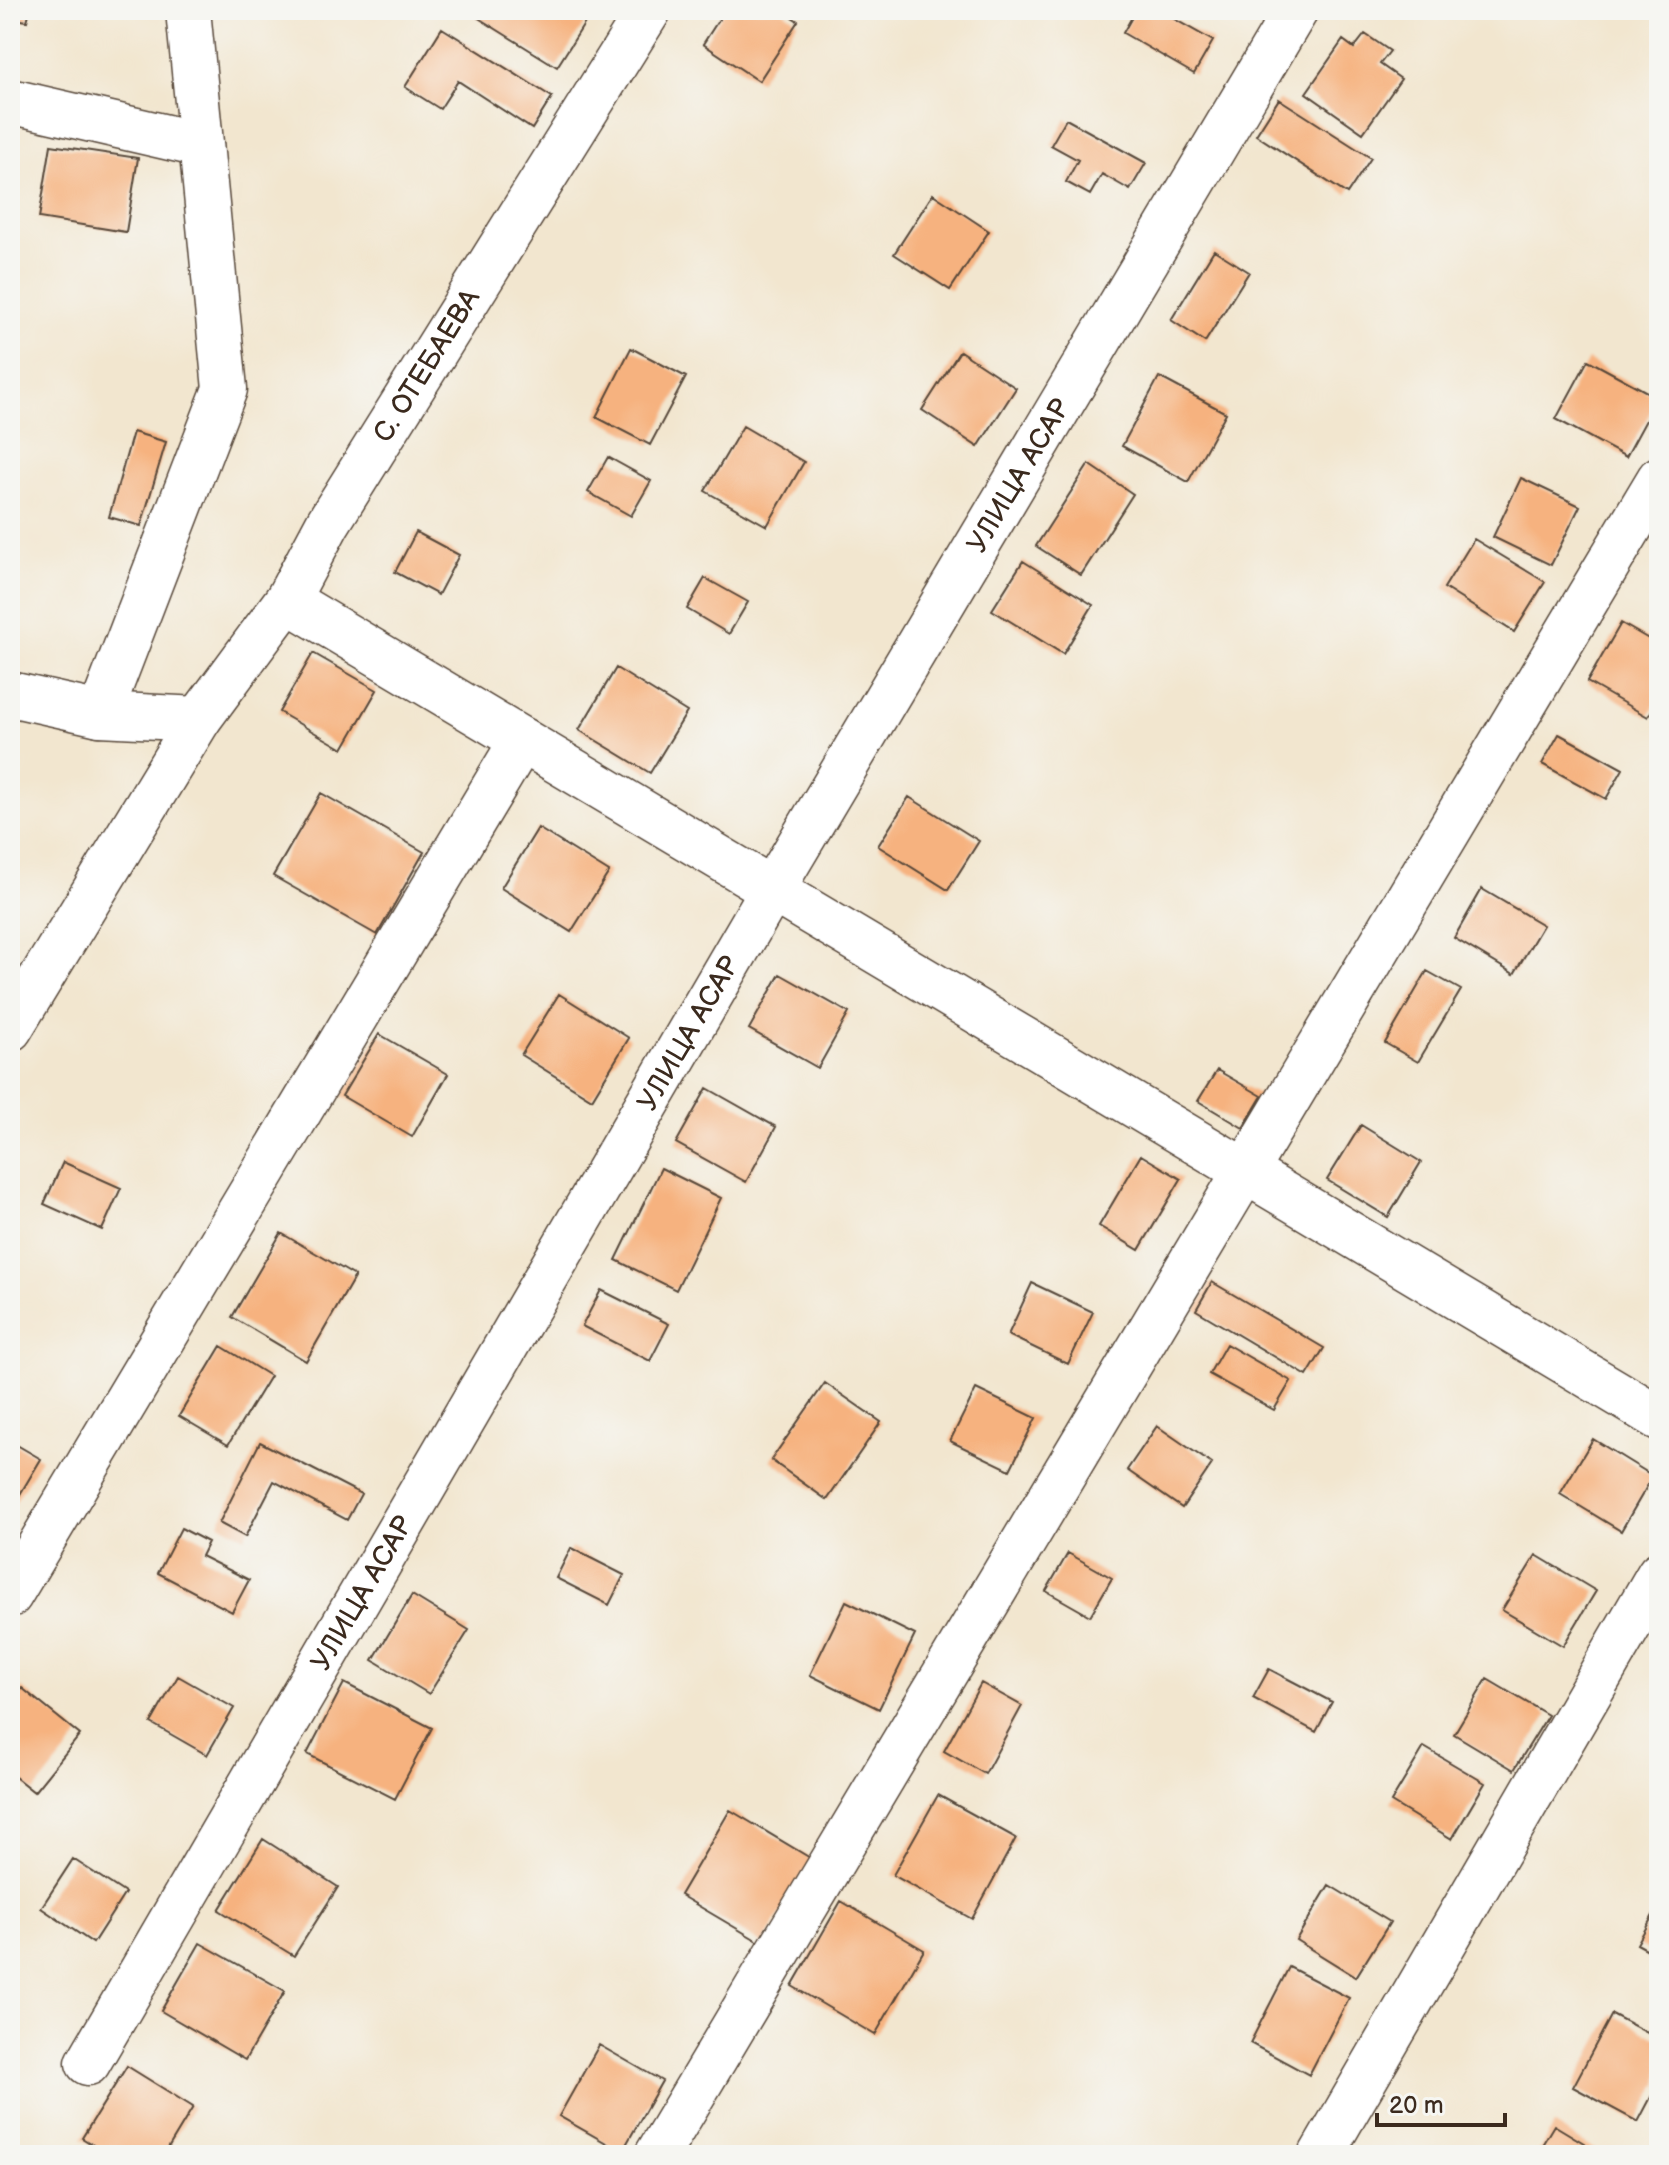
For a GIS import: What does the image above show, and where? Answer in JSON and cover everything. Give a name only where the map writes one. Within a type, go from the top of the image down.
[{"type":"street","points":[[100,714],[225,389],[188,10]]},
{"type":"street","name":"С. ОТЕБАЕВА","points":[[10,1029],[199,719],[287,600],[328,523],[649,10]]},
{"type":"street","name":"УЛИЦА АСАР","points":[[88,2063],[772,890],[1296,10]]},
{"type":"street","points":[[10,101],[201,145]]},
{"type":"street","points":[[657,2155],[1659,479]]},
{"type":"street","points":[[287,600],[1659,1418]]},
{"type":"street","points":[[10,694],[100,714],[199,719]]},
{"type":"street","points":[[10,1595],[522,740]]},
{"type":"street","points":[[1321,2155],[1659,1574]]},
{"type":"building","points":[[10,10],[30,10],[27,21],[10,18]]},
{"type":"building","points":[[474,10],[593,10],[557,67],[472,14]]},
{"type":"building","points":[[725,10],[781,10],[798,21],[759,81],[703,44]]},
{"type":"building","points":[[1136,10],[1158,10],[1213,41],[1194,74],[1123,33]]},
{"type":"building","points":[[442,28],[552,97],[532,129],[458,81],[440,109],[405,87]]},
{"type":"building","points":[[1365,34],[1390,51],[1380,64],[1401,79],[1363,133],[1306,93],[1343,40],[1354,48]]},
{"type":"building","points":[[1279,99],[1371,158],[1347,194],[1256,135]]},
{"type":"building","points":[[1066,119],[1146,163],[1130,190],[1102,174],[1090,195],[1066,182],[1078,160],[1051,145]]},
{"type":"building","points":[[51,145],[138,158],[126,232],[39,218]]},
{"type":"building","points":[[933,194],[989,231],[950,290],[894,254]]},
{"type":"building","points":[[1214,250],[1249,272],[1205,342],[1171,320]]},
{"type":"building","points":[[631,348],[686,377],[650,445],[596,417]]},
{"type":"building","points":[[960,351],[1016,388],[978,447],[922,410]]},
{"type":"building","points":[[1588,360],[1658,398],[1626,457],[1556,419]]},
{"type":"building","points":[[1159,377],[1226,413],[1188,482],[1122,446]]},
{"type":"building","points":[[743,426],[804,462],[767,526],[705,491]]},
{"type":"building","points":[[133,432],[166,442],[141,526],[109,517]]},
{"type":"building","points":[[608,457],[651,481],[631,516],[588,492]]},
{"type":"building","points":[[1089,464],[1133,494],[1081,575],[1036,546]]},
{"type":"building","points":[[1521,478],[1580,506],[1551,565],[1493,537]]},
{"type":"building","points":[[416,532],[459,555],[438,595],[395,572]]},
{"type":"building","points":[[1474,539],[1545,582],[1514,632],[1444,588]]},
{"type":"building","points":[[1023,561],[1093,605],[1063,654],[992,610]]},
{"type":"building","points":[[705,578],[748,602],[729,634],[687,609]]},
{"type":"building","points":[[1621,623],[1659,645],[1659,698],[1648,717],[1587,682]]},
{"type":"building","points":[[313,653],[377,690],[343,749],[279,712]]},
{"type":"building","points":[[616,668],[687,712],[650,773],[579,730]]},
{"type":"building","points":[[1559,734],[1623,769],[1606,799],[1542,764]]},
{"type":"building","points":[[321,793],[424,852],[377,935],[273,876]]},
{"type":"building","points":[[909,797],[979,841],[948,890],[878,846]]},
{"type":"building","points":[[538,828],[609,872],[571,932],[501,888]]},
{"type":"building","points":[[1482,889],[1543,925],[1514,974],[1454,938]]},
{"type":"building","points":[[1427,971],[1461,990],[1418,1062],[1385,1043]]},
{"type":"building","points":[[780,974],[849,1013],[818,1068],[749,1029]]},
{"type":"building","points":[[559,994],[629,1038],[592,1099],[521,1055]]},
{"type":"building","points":[[379,1034],[448,1074],[412,1137],[342,1096]]},
{"type":"building","points":[[1217,1070],[1262,1096],[1243,1128],[1198,1101]]},
{"type":"building","points":[[707,1088],[776,1127],[746,1182],[676,1143]]},
{"type":"building","points":[[1361,1125],[1421,1162],[1388,1217],[1327,1180]]},
{"type":"building","points":[[1141,1155],[1181,1179],[1139,1250],[1099,1226]]},
{"type":"building","points":[[63,1162],[121,1188],[102,1230],[44,1204]]},
{"type":"building","points":[[661,1168],[721,1198],[676,1290],[616,1260]]},
{"type":"building","points":[[281,1233],[355,1276],[306,1361],[232,1317]]},
{"type":"building","points":[[1212,1282],[1324,1348],[1307,1376],[1196,1310]]},
{"type":"building","points":[[1032,1283],[1093,1312],[1068,1364],[1008,1335]]},
{"type":"building","points":[[601,1290],[669,1324],[650,1361],[582,1326]]},
{"type":"building","points":[[1226,1344],[1291,1381],[1274,1410],[1209,1374]]},
{"type":"building","points":[[221,1346],[270,1376],[228,1445],[179,1416]]},
{"type":"building","points":[[825,1383],[881,1422],[827,1500],[771,1460]]},
{"type":"building","points":[[976,1389],[1036,1418],[1010,1470],[950,1441]]},
{"type":"building","points":[[1157,1426],[1212,1464],[1182,1508],[1127,1470]]},
{"type":"building","points":[[1593,1439],[1653,1476],[1621,1531],[1560,1494]]},
{"type":"building","points":[[10,1441],[41,1459],[10,1511]]},
{"type":"building","points":[[260,1442],[361,1494],[347,1520],[274,1481],[245,1537],[219,1523]]},
{"type":"building","points":[[181,1528],[208,1542],[201,1556],[249,1580],[232,1612],[158,1573]]},
{"type":"building","points":[[571,1548],[624,1575],[609,1605],[556,1578]]},
{"type":"building","points":[[1068,1553],[1112,1578],[1090,1616],[1046,1591]]},
{"type":"building","points":[[1536,1555],[1596,1591],[1563,1646],[1502,1610]]},
{"type":"building","points":[[412,1595],[469,1630],[429,1694],[373,1660]]},
{"type":"building","points":[[846,1601],[915,1635],[879,1709],[810,1675]]},
{"type":"building","points":[[1269,1669],[1332,1702],[1316,1732],[1253,1698]]},
{"type":"building","points":[[178,1676],[234,1708],[207,1755],[151,1723]]},
{"type":"building","points":[[1487,1679],[1548,1715],[1514,1770],[1454,1734]]},
{"type":"building","points":[[344,1683],[432,1728],[395,1799],[307,1754]]},
{"type":"building","points":[[981,1683],[1022,1706],[985,1774],[944,1751]]},
{"type":"building","points":[[22,1688],[80,1735],[34,1792],[10,1773],[10,1702]]},
{"type":"building","points":[[1424,1747],[1485,1783],[1452,1839],[1391,1802]]},
{"type":"building","points":[[938,1795],[1016,1838],[972,1919],[893,1875]]},
{"type":"building","points":[[730,1810],[812,1859],[763,1944],[680,1895]]},
{"type":"building","points":[[263,1839],[338,1887],[294,1956],[219,1910]]},
{"type":"building","points":[[73,1859],[125,1893],[93,1943],[41,1908]]},
{"type":"building","points":[[1329,1885],[1390,1922],[1356,1977],[1296,1940]]},
{"type":"building","points":[[841,1901],[924,1950],[875,2035],[792,1986]]},
{"type":"building","points":[[1656,1910],[1659,1911],[1659,1956],[1637,1944]]},
{"type":"building","points":[[200,1943],[285,1991],[245,2060],[161,2011]]},
{"type":"building","points":[[1289,1967],[1349,1998],[1309,2075],[1250,2043]]},
{"type":"building","points":[[1612,2014],[1659,2039],[1659,2082],[1638,2122],[1573,2087]]},
{"type":"building","points":[[599,2045],[662,2081],[622,2152],[559,2116]]},
{"type":"building","points":[[127,2066],[193,2107],[164,2155],[109,2155],[82,2138]]},
{"type":"building","points":[[1554,2125],[1597,2151],[1594,2155],[1536,2155]]}]
